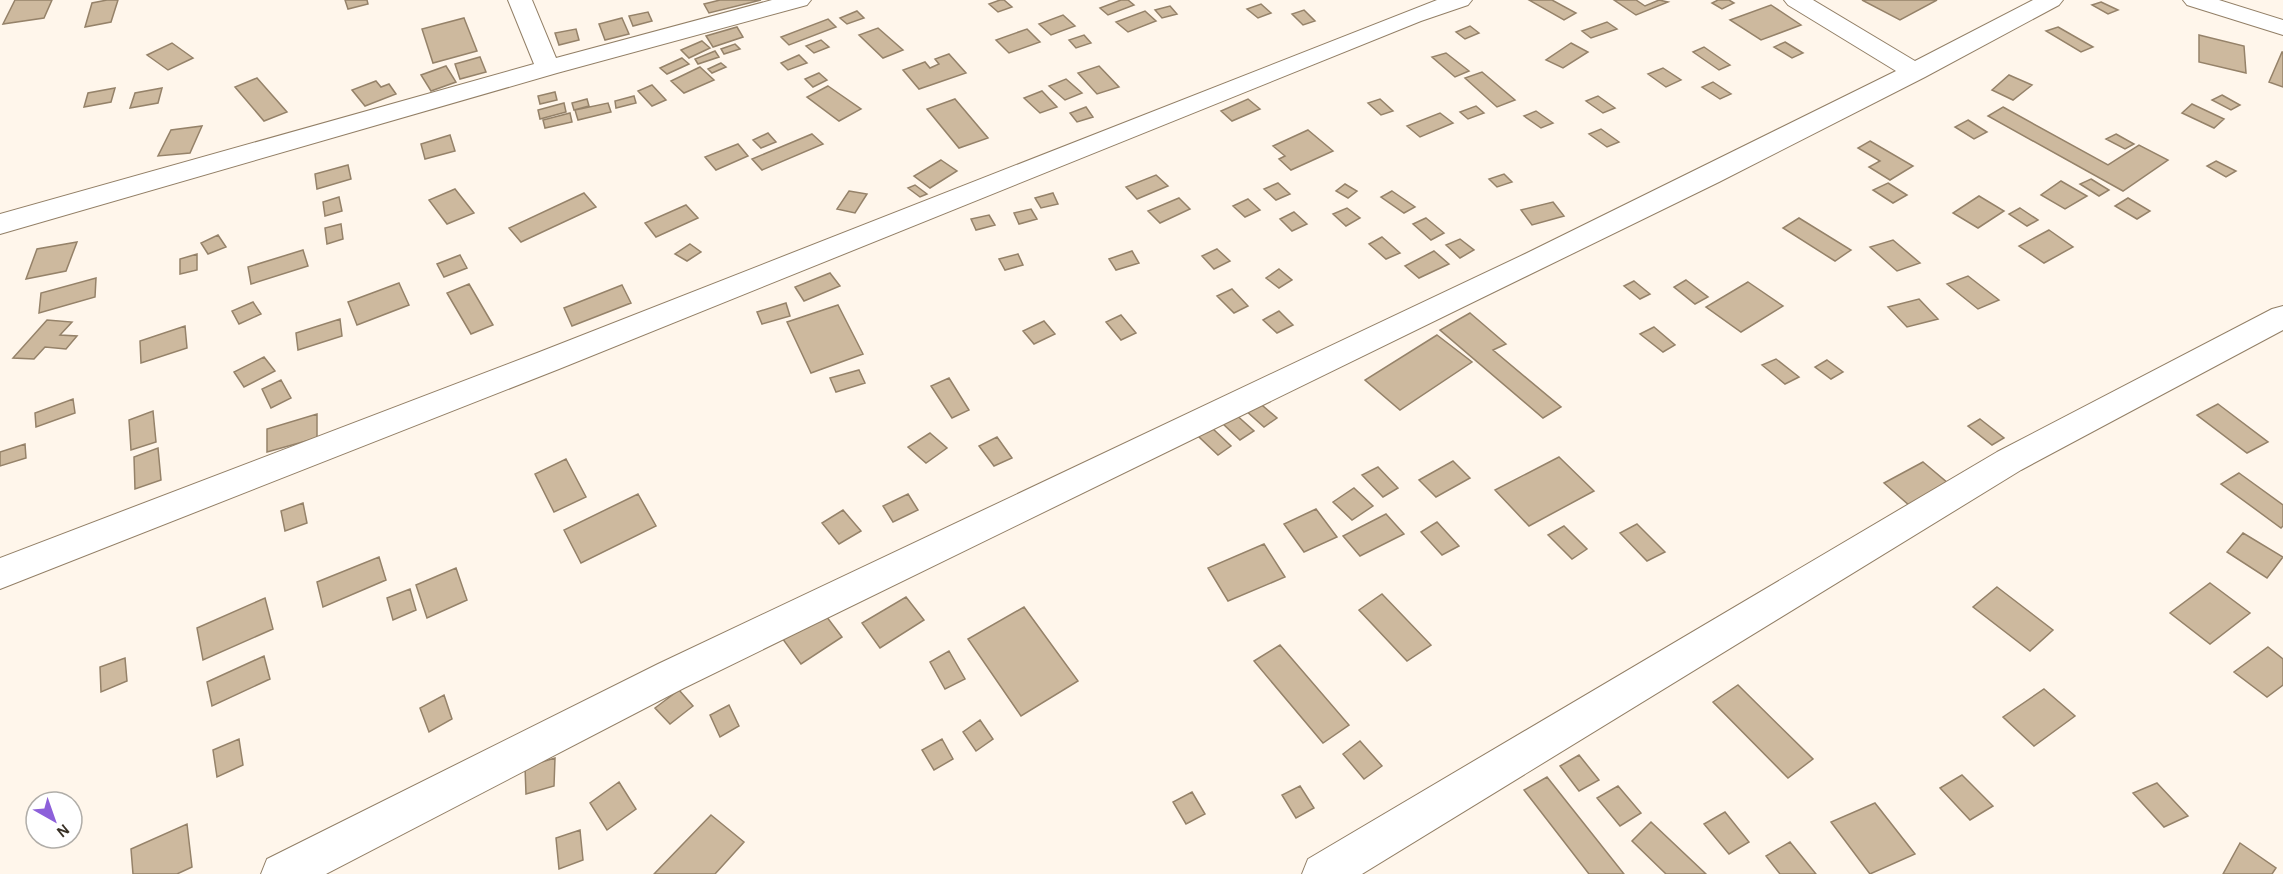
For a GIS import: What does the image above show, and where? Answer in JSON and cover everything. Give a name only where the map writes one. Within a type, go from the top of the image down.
[{"type":"street","points":[[520,0],[548,68]]},
{"type":"street","points":[[0,224],[548,68],[799,0]]},
{"type":"street","points":[[0,574],[559,357],[1413,16],[1460,0]]},
{"type":"street","points":[[1796,0],[1916,72]]},
{"type":"street","points":[[282,874],[668,677],[1369,342],[1916,72],[2051,0]]},
{"type":"street","points":[[2195,0],[2283,28]]},
{"type":"street","points":[[1323,874],[2009,461],[2283,316]]},
{"type":"building","points":[[15,0],[52,0],[44,18],[3,24]]},
{"type":"building","points":[[118,0],[111,22],[85,27],[92,3]]},
{"type":"building","points":[[345,0],[367,0],[368,4],[348,9]]},
{"type":"building","points":[[720,0],[761,0],[709,13],[704,4]]},
{"type":"building","points":[[1004,0],[1012,7],[998,12],[989,4]]},
{"type":"building","points":[[1121,0],[1128,0],[1134,5],[1108,15],[1100,8]]},
{"type":"building","points":[[1529,0],[1552,0],[1576,13],[1564,20]]},
{"type":"building","points":[[1614,0],[1636,0],[1645,6],[1659,0],[1668,2],[1636,15]]},
{"type":"building","points":[[1718,0],[1729,0],[1734,3],[1722,9],[1712,3]]},
{"type":"building","points":[[1862,0],[1937,0],[1900,20]]},
{"type":"building","points":[[2101,2],[2118,10],[2108,14],[2092,5]]},
{"type":"building","points":[[1261,4],[1271,13],[1258,18],[1247,9]]},
{"type":"building","points":[[1771,5],[1801,25],[1761,40],[1730,20]]},
{"type":"building","points":[[1170,6],[1177,14],[1162,18],[1155,10]]},
{"type":"building","points":[[1304,10],[1315,21],[1303,25],[1292,14]]},
{"type":"building","points":[[857,11],[864,18],[847,24],[840,18]]},
{"type":"building","points":[[1145,11],[1156,21],[1128,32],[1116,22]]},
{"type":"building","points":[[648,12],[652,21],[633,26],[629,16]]},
{"type":"building","points":[[1063,15],[1075,26],[1051,35],[1039,24]]},
{"type":"building","points":[[464,18],[477,51],[433,63],[422,29]]},
{"type":"building","points":[[622,18],[629,34],[605,40],[599,24]]},
{"type":"building","points":[[828,19],[836,27],[789,45],[781,37]]},
{"type":"building","points":[[1607,22],[1617,29],[1591,38],[1582,31]]},
{"type":"building","points":[[1470,26],[1479,33],[1465,39],[1456,32]]},
{"type":"building","points":[[737,27],[743,37],[713,47],[706,36]]},
{"type":"building","points":[[2058,27],[2093,47],[2081,52],[2046,31]]},
{"type":"building","points":[[878,28],[903,50],[883,58],[859,35]]},
{"type":"building","points":[[576,29],[579,40],[559,45],[555,33]]},
{"type":"building","points":[[1027,29],[1040,42],[1009,53],[996,40]]},
{"type":"building","points":[[1084,35],[1091,43],[1076,48],[1069,40]]},
{"type":"building","points":[[2199,35],[2244,46],[2246,73],[2199,62]]},
{"type":"building","points":[[821,40],[829,47],[814,53],[806,46]]},
{"type":"building","points":[[702,41],[710,48],[689,58],[681,50]]},
{"type":"building","points":[[1785,42],[1803,53],[1792,58],[1774,47]]},
{"type":"building","points":[[172,43],[193,58],[168,70],[147,55]]},
{"type":"building","points":[[1571,43],[1588,52],[1563,68],[1546,60]]},
{"type":"building","points":[[735,44],[740,49],[724,54],[721,49]]},
{"type":"building","points":[[1704,47],[1730,65],[1719,70],[1693,52]]},
{"type":"building","points":[[715,51],[719,57],[698,64],[695,59]]},
{"type":"building","points":[[2283,52],[2283,87],[2269,82]]},
{"type":"building","points":[[1446,53],[1469,71],[1455,77],[1432,57]]},
{"type":"building","points":[[949,54],[966,73],[919,89],[903,70],[925,62],[930,68],[939,64],[935,59]]},
{"type":"building","points":[[799,55],[807,63],[788,70],[781,63]]},
{"type":"building","points":[[480,57],[486,72],[460,79],[455,64]]},
{"type":"building","points":[[682,58],[689,64],[667,74],[660,68]]},
{"type":"building","points":[[721,63],[726,67],[712,73],[708,69]]},
{"type":"building","points":[[446,66],[456,82],[431,91],[421,75]]},
{"type":"building","points":[[1099,66],[1119,87],[1097,94],[1078,73]]},
{"type":"building","points":[[700,67],[714,80],[684,93],[671,81]]},
{"type":"building","points":[[1663,68],[1681,80],[1666,87],[1648,74]]},
{"type":"building","points":[[1482,72],[1515,100],[1497,107],[1465,78]]},
{"type":"building","points":[[819,73],[827,80],[813,87],[805,79]]},
{"type":"building","points":[[2009,75],[2032,85],[2013,100],[1992,90]]},
{"type":"building","points":[[257,78],[287,112],[264,121],[235,87]]},
{"type":"building","points":[[1066,79],[1082,93],[1065,100],[1049,86]]},
{"type":"building","points":[[376,81],[381,87],[389,84],[396,94],[365,106],[352,90]]},
{"type":"building","points":[[1713,82],[1731,94],[1720,99],[1702,87]]},
{"type":"building","points":[[652,85],[666,100],[652,106],[638,91]]},
{"type":"building","points":[[828,86],[861,109],[839,121],[807,97]]},
{"type":"building","points":[[115,88],[111,102],[84,107],[88,93]]},
{"type":"building","points":[[162,88],[158,103],[130,108],[135,93]]},
{"type":"building","points":[[1042,91],[1057,107],[1040,113],[1024,98]]},
{"type":"building","points":[[555,92],[557,100],[540,104],[538,96]]},
{"type":"building","points":[[2222,95],[2240,105],[2231,110],[2212,100]]},
{"type":"building","points":[[634,96],[636,103],[616,108],[615,101]]},
{"type":"building","points":[[1598,96],[1615,108],[1603,113],[1586,101]]},
{"type":"building","points":[[587,99],[589,106],[574,110],[572,103]]},
{"type":"building","points":[[955,99],[988,138],[959,148],[927,109]]},
{"type":"building","points":[[1248,99],[1260,109],[1232,121],[1221,111]]},
{"type":"building","points":[[1380,99],[1393,111],[1381,115],[1368,103]]},
{"type":"building","points":[[564,103],[566,112],[540,119],[538,110]]},
{"type":"building","points":[[608,103],[611,112],[578,120],[575,110]]},
{"type":"building","points":[[2192,104],[2224,119],[2214,128],[2182,113]]},
{"type":"building","points":[[1476,106],[1484,113],[1468,119],[1460,112]]},
{"type":"building","points":[[1086,107],[1093,117],[1077,122],[1070,113]]},
{"type":"building","points":[[2003,107],[2108,165],[2139,145],[2168,160],[2123,191],[1988,116]]},
{"type":"building","points":[[1536,111],[1553,123],[1541,128],[1524,116]]},
{"type":"building","points":[[570,113],[572,122],[545,128],[543,120]]},
{"type":"building","points":[[1440,113],[1453,123],[1420,137],[1407,126]]},
{"type":"building","points":[[1968,120],[1987,132],[1974,139],[1955,127]]},
{"type":"building","points":[[202,126],[190,153],[158,156],[171,130]]},
{"type":"building","points":[[1601,129],[1619,142],[1607,147],[1589,134]]},
{"type":"building","points":[[1308,130],[1333,151],[1291,170],[1279,159],[1285,156],[1273,146]]},
{"type":"building","points":[[768,133],[776,142],[761,148],[753,140]]},
{"type":"building","points":[[812,134],[823,144],[762,170],[752,159]]},
{"type":"building","points":[[2116,134],[2134,144],[2125,149],[2106,139]]},
{"type":"building","points":[[450,135],[455,151],[425,159],[421,144]]},
{"type":"building","points":[[1870,141],[1913,166],[1890,180],[1869,167],[1880,161],[1858,148]]},
{"type":"building","points":[[738,144],[748,156],[716,170],[705,157]]},
{"type":"building","points":[[941,160],[957,171],[930,188],[914,176]]},
{"type":"building","points":[[2216,161],[2236,171],[2226,177],[2207,166]]},
{"type":"building","points":[[348,165],[351,179],[317,189],[315,174]]},
{"type":"building","points":[[1504,174],[1512,182],[1497,187],[1489,179]]},
{"type":"building","points":[[1156,175],[1168,186],[1137,199],[1126,187]]},
{"type":"building","points":[[2091,179],[2109,190],[2099,196],[2080,184]]},
{"type":"building","points":[[2061,181],[2087,196],[2065,209],[2041,195]]},
{"type":"building","points":[[1278,183],[1290,194],[1276,200],[1264,189]]},
{"type":"building","points":[[1888,183],[1907,195],[1893,203],[1873,190]]},
{"type":"building","points":[[1345,184],[1357,191],[1348,198],[1336,191]]},
{"type":"building","points":[[915,185],[927,194],[920,197],[908,188]]},
{"type":"building","points":[[455,189],[474,213],[447,224],[429,200]]},
{"type":"building","points":[[849,191],[867,194],[855,213],[837,209]]},
{"type":"building","points":[[1392,191],[1415,207],[1404,213],[1381,197]]},
{"type":"building","points":[[584,193],[596,207],[521,242],[509,228]]},
{"type":"building","points":[[1053,193],[1058,204],[1041,208],[1035,198]]},
{"type":"building","points":[[1979,196],[2004,211],[1978,228],[1953,213]]},
{"type":"building","points":[[339,197],[342,211],[325,216],[323,202]]},
{"type":"building","points":[[1179,198],[1190,209],[1160,223],[1148,211]]},
{"type":"building","points":[[2128,198],[2150,211],[2137,219],[2115,206]]},
{"type":"building","points":[[1248,199],[1260,210],[1245,217],[1233,206]]},
{"type":"building","points":[[1553,202],[1564,216],[1532,225],[1521,210]]},
{"type":"building","points":[[686,205],[698,218],[656,237],[645,223]]},
{"type":"building","points":[[1347,208],[1360,218],[1346,226],[1333,214]]},
{"type":"building","points":[[2020,208],[2038,220],[2027,226],[2009,214]]},
{"type":"building","points":[[1031,209],[1037,219],[1019,224],[1014,213]]},
{"type":"building","points":[[1294,212],[1307,224],[1292,231],[1280,219]]},
{"type":"building","points":[[989,215],[995,225],[976,230],[971,219]]},
{"type":"building","points":[[1426,218],[1444,233],[1431,240],[1413,224]]},
{"type":"building","points":[[1799,218],[1851,250],[1835,261],[1783,228]]},
{"type":"building","points":[[341,224],[343,239],[327,244],[325,228]]},
{"type":"building","points":[[2049,230],[2073,247],[2044,263],[2019,246]]},
{"type":"building","points":[[218,235],[226,247],[208,254],[201,243]]},
{"type":"building","points":[[1382,237],[1400,253],[1386,259],[1369,244]]},
{"type":"building","points":[[1460,239],[1474,250],[1460,258],[1446,245]]},
{"type":"building","points":[[1893,240],[1920,263],[1897,271],[1870,247]]},
{"type":"building","points":[[77,242],[66,271],[26,279],[37,249]]},
{"type":"building","points":[[690,244],[701,252],[687,261],[675,254]]},
{"type":"building","points":[[1217,249],[1230,261],[1214,269],[1202,256]]},
{"type":"building","points":[[303,250],[308,266],[251,284],[248,267]]},
{"type":"building","points":[[1132,251],[1139,263],[1116,270],[1109,259]]},
{"type":"building","points":[[1434,251],[1449,264],[1419,278],[1405,266]]},
{"type":"building","points":[[197,254],[197,270],[180,274],[180,259]]},
{"type":"building","points":[[1018,254],[1023,265],[1005,270],[999,259]]},
{"type":"building","points":[[460,255],[467,268],[444,277],[437,264]]},
{"type":"building","points":[[1279,269],[1292,280],[1279,288],[1266,278]]},
{"type":"building","points":[[830,273],[840,286],[804,301],[795,287]]},
{"type":"building","points":[[1968,276],[1999,300],[1978,309],[1947,284]]},
{"type":"building","points":[[96,278],[95,297],[39,313],[41,293]]},
{"type":"building","points":[[1686,280],[1708,297],[1695,304],[1674,287]]},
{"type":"building","points":[[1634,281],[1650,294],[1640,299],[1624,286]]},
{"type":"building","points":[[1748,282],[1783,306],[1741,332],[1706,307]]},
{"type":"building","points":[[399,283],[409,305],[357,325],[348,302]]},
{"type":"building","points":[[469,284],[493,325],[471,334],[447,293]]},
{"type":"building","points":[[622,285],[631,303],[572,326],[564,308]]},
{"type":"building","points":[[1232,289],[1248,306],[1234,313],[1217,296]]},
{"type":"building","points":[[1919,299],[1938,319],[1907,327],[1888,307]]},
{"type":"building","points":[[253,302],[261,314],[239,324],[232,311]]},
{"type":"building","points":[[786,303],[790,316],[762,324],[757,312]]},
{"type":"building","points":[[838,305],[863,354],[811,373],[787,322]]},
{"type":"building","points":[[1279,311],[1293,325],[1277,333],[1263,320]]},
{"type":"building","points":[[1470,313],[1506,344],[1493,350],[1561,407],[1543,418],[1440,330]]},
{"type":"building","points":[[1121,315],[1136,333],[1121,340],[1106,322]]},
{"type":"building","points":[[340,319],[342,336],[298,350],[296,333]]},
{"type":"building","points":[[47,320],[72,322],[60,335],[77,336],[66,349],[45,347],[34,359],[13,358]]},
{"type":"building","points":[[1044,321],[1055,334],[1034,344],[1023,331]]},
{"type":"building","points":[[185,326],[187,348],[141,363],[140,341]]},
{"type":"building","points":[[1654,327],[1675,345],[1663,352],[1640,334]]},
{"type":"building","points":[[1437,335],[1472,362],[1400,410],[1365,380]]},
{"type":"building","points":[[264,357],[275,371],[244,387],[234,372]]},
{"type":"building","points":[[1776,359],[1799,377],[1785,384],[1762,365]]},
{"type":"building","points":[[1827,360],[1843,372],[1831,379],[1815,367]]},
{"type":"building","points":[[859,370],[865,383],[836,392],[830,378]]},
{"type":"building","points":[[949,378],[969,410],[952,418],[931,386]]},
{"type":"building","points":[[281,380],[291,398],[271,408],[262,389]]},
{"type":"building","points":[[73,399],[75,413],[36,427],[35,413]]},
{"type":"building","points":[[1256,400],[1277,418],[1264,427],[1243,408]]},
{"type":"building","points":[[2218,404],[2268,442],[2247,453],[2197,415]]},
{"type":"building","points":[[153,411],[156,442],[131,450],[129,420]]},
{"type":"building","points":[[1233,412],[1254,431],[1240,440],[1220,421]]},
{"type":"building","points":[[317,414],[317,438],[267,452],[267,429]]},
{"type":"building","points":[[1980,419],[2004,438],[1992,445],[1968,426]]},
{"type":"building","points":[[1211,427],[1231,446],[1218,455],[1198,436]]},
{"type":"building","points":[[930,433],[947,448],[926,463],[908,447]]},
{"type":"building","points":[[997,437],[1012,458],[994,466],[979,446]]},
{"type":"building","points":[[25,444],[26,458],[0,466],[0,452]]},
{"type":"building","points":[[158,448],[161,480],[135,489],[134,457]]},
{"type":"building","points":[[1559,457],[1594,491],[1529,526],[1495,490]]},
{"type":"building","points":[[566,459],[586,497],[554,512],[535,474]]},
{"type":"building","points":[[1453,461],[1470,478],[1436,497],[1419,480]]},
{"type":"building","points":[[1923,462],[1949,484],[1910,506],[1884,483]]},
{"type":"building","points":[[1378,467],[1398,488],[1383,497],[1362,475]]},
{"type":"building","points":[[2239,473],[2283,505],[2283,526],[2281,528],[2221,484]]},
{"type":"building","points":[[1354,488],[1373,506],[1352,520],[1333,502]]},
{"type":"building","points":[[638,494],[656,526],[581,563],[564,530]]},
{"type":"building","points":[[908,494],[918,510],[893,522],[883,506]]},
{"type":"building","points":[[303,503],[307,523],[285,531],[281,511]]},
{"type":"building","points":[[1316,509],[1337,537],[1304,552],[1284,524]]},
{"type":"building","points":[[843,510],[861,531],[839,544],[822,523]]},
{"type":"building","points":[[1386,514],[1404,534],[1360,556],[1343,536]]},
{"type":"building","points":[[1437,522],[1459,546],[1442,555],[1421,532]]},
{"type":"building","points":[[1637,524],[1665,552],[1647,561],[1620,533]]},
{"type":"building","points":[[1564,526],[1587,549],[1572,559],[1548,535]]},
{"type":"building","points":[[2243,533],[2283,557],[2267,578],[2227,552]]},
{"type":"building","points":[[1264,544],[1285,577],[1228,601],[1208,568]]},
{"type":"building","points":[[379,557],[386,580],[323,607],[317,582]]},
{"type":"building","points":[[456,568],[467,600],[427,618],[416,585]]},
{"type":"building","points":[[2210,583],[2250,613],[2210,644],[2170,613]]},
{"type":"building","points":[[1997,587],[2053,630],[2030,651],[1973,607]]},
{"type":"building","points":[[410,589],[416,610],[393,620],[387,598]]},
{"type":"building","points":[[1382,594],[1431,645],[1407,661],[1359,610]]},
{"type":"building","points":[[906,597],[924,620],[880,648],[862,623]]},
{"type":"building","points":[[265,598],[273,629],[203,660],[197,628]]},
{"type":"building","points":[[1024,607],[1078,681],[1021,716],[968,639]]},
{"type":"building","points":[[823,612],[842,637],[801,664],[782,638]]},
{"type":"building","points":[[1280,645],[1349,725],[1323,743],[1254,661]]},
{"type":"building","points":[[2268,647],[2283,659],[2283,685],[2267,697],[2234,672]]},
{"type":"building","points":[[949,651],[965,679],[945,689],[930,662]]},
{"type":"building","points":[[264,656],[270,679],[212,706],[207,682]]},
{"type":"building","points":[[125,658],[127,681],[101,692],[100,667]]},
{"type":"building","points":[[1738,685],[1813,759],[1788,778],[1713,702]]},
{"type":"building","points":[[2044,689],[2075,716],[2034,746],[2003,717]]},
{"type":"building","points":[[679,690],[693,706],[670,724],[655,708]]},
{"type":"building","points":[[444,695],[452,719],[429,732],[420,708]]},
{"type":"building","points":[[729,705],[739,726],[720,737],[710,715]]},
{"type":"building","points":[[980,720],[993,739],[976,751],[963,732]]},
{"type":"building","points":[[239,739],[243,765],[217,777],[213,750]]},
{"type":"building","points":[[942,739],[953,759],[934,770],[922,750]]},
{"type":"building","points":[[1360,741],[1382,766],[1364,779],[1343,754]]},
{"type":"building","points":[[1579,755],[1599,780],[1579,791],[1560,766]]},
{"type":"building","points":[[555,758],[554,786],[526,794],[525,767]]},
{"type":"building","points":[[1962,775],[1993,806],[1970,820],[1940,788]]},
{"type":"building","points":[[1547,777],[1624,874],[1589,874],[1524,790]]},
{"type":"building","points":[[619,782],[636,809],[607,830],[590,803]]},
{"type":"building","points":[[2157,783],[2188,816],[2164,827],[2133,793]]},
{"type":"building","points":[[1300,786],[1314,808],[1296,818],[1282,795]]},
{"type":"building","points":[[1618,786],[1641,813],[1620,826],[1597,798]]},
{"type":"building","points":[[1192,792],[1205,814],[1186,824],[1173,802]]},
{"type":"building","points":[[1875,803],[1915,854],[1870,874],[1831,822]]},
{"type":"building","points":[[1725,812],[1749,842],[1729,854],[1704,824]]},
{"type":"building","points":[[711,815],[744,842],[715,874],[654,874]]},
{"type":"building","points":[[1651,822],[1706,874],[1666,874],[1632,841]]},
{"type":"building","points":[[187,824],[192,867],[177,874],[133,874],[131,849]]},
{"type":"building","points":[[580,830],[583,860],[559,869],[556,838]]},
{"type":"building","points":[[1790,842],[1816,874],[1780,874],[1766,856]]},
{"type":"building","points":[[2240,843],[2276,868],[2272,874],[2223,874]]}]
